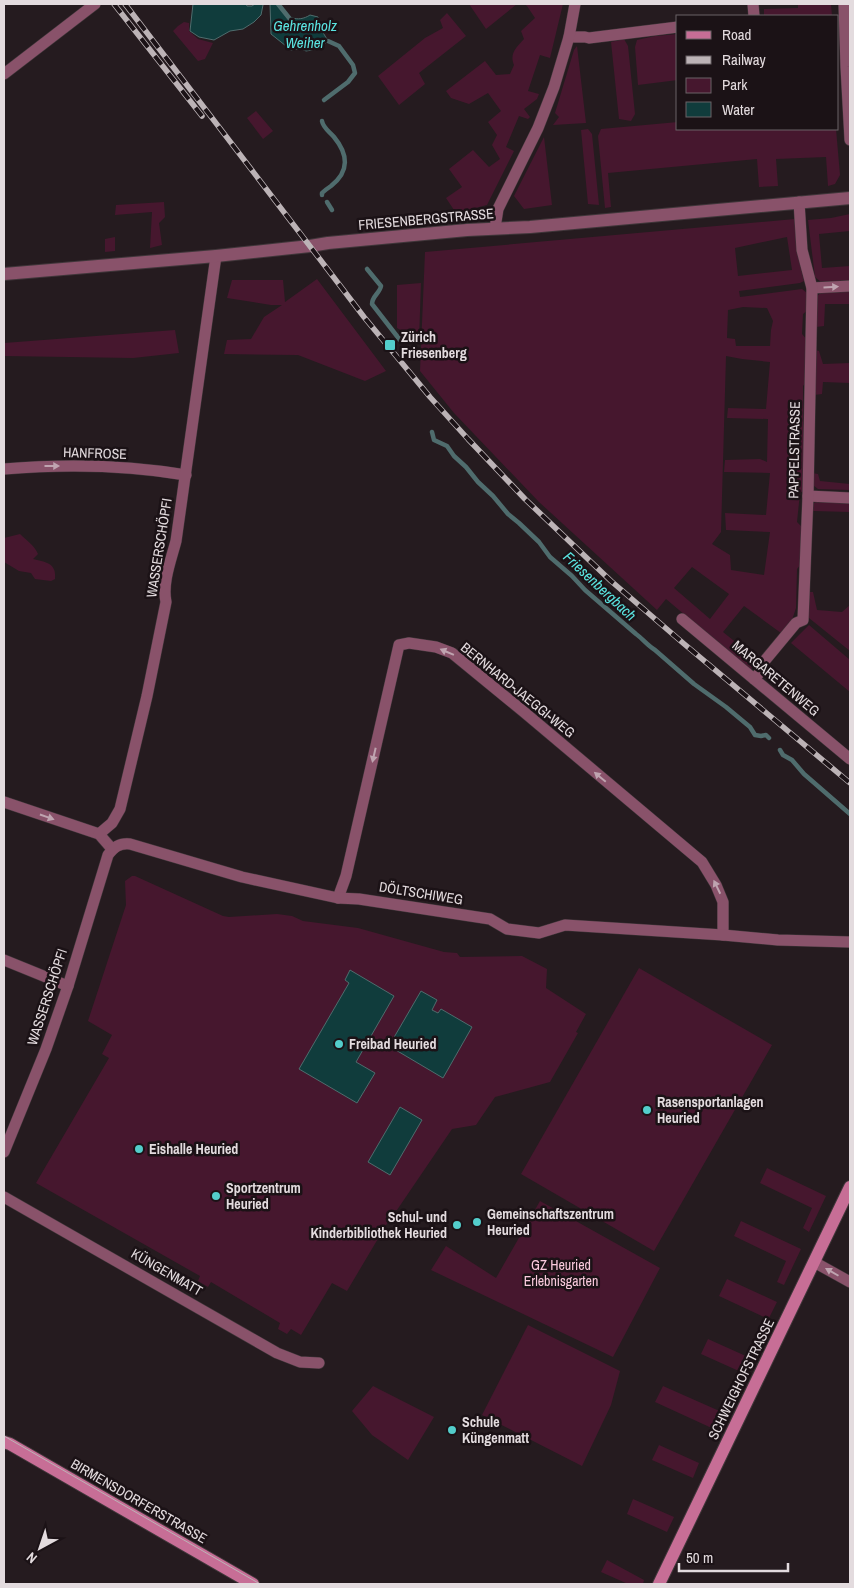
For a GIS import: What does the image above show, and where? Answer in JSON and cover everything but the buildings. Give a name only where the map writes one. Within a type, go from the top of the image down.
[{"type":"main road","name":"SCHWEIGHOFSTRASSE","points":[[659,1584],[850,1186]]},
{"type":"main road","name":"BIRMENSDORFERSTRASSE","points":[[6,1441],[253,1584]]},
{"type":"street","points":[[4,74],[95,4]]},
{"type":"street","points":[[495,228],[498,209],[541,120],[554,87],[569,37],[575,4]]},
{"type":"street","points":[[844,4],[850,140]]},
{"type":"street","points":[[569,37],[590,38],[676,27]]},
{"type":"street","name":"FRIESENBERGSTRASSE","points":[[4,274],[216,256],[328,243],[850,198]]},
{"type":"street","name":"PAPPELSTRASSE","points":[[754,679],[761,671],[762,664],[796,623],[803,620],[808,496],[812,288],[802,250],[799,202]]},
{"type":"street","name":"WASSERSCHÖPFI","points":[[95,833],[112,824],[120,809],[147,696],[166,602],[164,593],[170,560],[176,541],[216,256]]},
{"type":"street","points":[[812,288],[850,286]]},
{"type":"street","name":"HANFROSE","points":[[4,469],[97,466],[186,475]]},
{"type":"street","points":[[808,496],[850,498]]},
{"type":"street","name":"MARGARETENWEG","points":[[682,619],[850,759]]},
{"type":"street","name":"BERNHARD-JAEGGI-WEG","points":[[338,898],[346,876],[399,645],[410,643],[452,653],[702,862],[716,885],[723,902],[723,935]]},
{"type":"street","points":[[4,802],[95,833],[112,849]]},
{"type":"street","name":"DÖLTSCHIWEG","points":[[112,849],[120,845],[130,844],[242,877],[338,898],[359,898],[490,919],[507,929],[539,933],[565,924],[778,940],[850,942]]},
{"type":"street","name":"WASSERSCHÖPFI","points":[[4,1152],[33,1084],[68,986],[104,864],[112,849]]},
{"type":"street","points":[[4,960],[68,986]]},
{"type":"street","name":"KÜNGENMATT","points":[[4,1197],[277,1353],[300,1362],[319,1363]]},
{"type":"street","points":[[814,1262],[850,1282]]},
{"type":"green space","points":[[469,4],[517,4],[486,29]]},
{"type":"green space","points":[[524,4],[563,4],[550,58],[540,55],[528,91],[539,94],[537,99],[524,109],[530,117],[528,119],[519,116],[506,147],[514,151],[487,205],[456,213],[446,198],[462,187],[449,169],[473,150],[489,167],[500,159],[492,145],[497,135],[488,122],[501,111],[488,93],[469,104],[451,98],[446,91],[485,61],[496,75],[510,74],[514,65],[513,54],[524,39],[521,31],[535,18]]},
{"type":"green space","points":[[798,4],[831,4],[832,15],[764,15],[764,9],[798,8]]},
{"type":"green space","points":[[447,13],[466,36],[419,73],[425,84],[399,105],[378,76],[425,38],[443,28],[440,20]]},
{"type":"green space","points":[[184,22],[189,23],[189,31],[198,39],[213,43],[205,59],[198,61],[173,31]]},
{"type":"green space","points":[[676,34],[676,80],[638,85],[635,47],[637,40]]},
{"type":"green space","points":[[624,39],[628,46],[635,114],[631,121],[619,119],[611,42]]},
{"type":"green space","points":[[577,46],[586,123],[553,125],[559,117],[555,113],[574,50]]},
{"type":"green space","points":[[256,111],[273,131],[263,139],[247,118]]},
{"type":"green space","points":[[676,122],[676,130],[836,130],[840,175],[835,184],[828,186],[826,157],[776,159],[778,186],[759,187],[757,159],[608,173],[611,207],[605,208],[598,136],[601,129]]},
{"type":"green space","points":[[588,129],[592,134],[599,205],[588,204],[581,130]]},
{"type":"green space","points":[[544,137],[552,205],[524,209],[514,196]]},
{"type":"green space","points":[[164,202],[165,217],[159,223],[162,245],[150,248],[152,212],[115,215],[116,205]]},
{"type":"green space","points":[[850,214],[850,231],[819,234],[822,268],[850,266],[850,280],[821,282],[815,277],[808,220]]},
{"type":"green space","points":[[795,219],[799,260],[804,281],[739,291],[740,297],[802,289],[807,293],[809,309],[803,314],[802,334],[808,341],[806,382],[803,386],[804,490],[800,493],[797,522],[802,527],[801,564],[797,569],[796,608],[791,623],[781,633],[744,606],[723,632],[759,661],[750,670],[666,599],[657,610],[539,502],[454,413],[420,371],[425,252]],"holes":[[[787,237],[792,270],[738,276],[735,248]],[[743,307],[767,308],[773,321],[770,346],[736,346],[735,339],[727,338],[728,310]],[[726,356],[770,362],[766,409],[728,408],[727,418],[768,419],[767,462],[760,459],[725,460],[724,472],[770,473],[766,515],[725,513],[726,530],[770,532],[764,575],[731,570],[730,555],[712,544],[721,532]],[[692,567],[729,594],[710,619],[674,588]]]},
{"type":"green space","points":[[115,237],[115,251],[105,252],[105,239]]},
{"type":"green space","points":[[317,279],[386,371],[365,381],[298,355],[224,354],[227,340],[251,339],[264,317],[282,305],[227,298],[232,280],[283,280],[285,302]]},
{"type":"green space","points":[[421,283],[419,340],[397,328],[397,285]]},
{"type":"green space","points":[[850,289],[850,304],[825,304],[824,326],[816,327],[817,296],[824,290]]},
{"type":"green space","points":[[175,330],[179,353],[133,358],[4,356],[4,343]]},
{"type":"green space","points":[[815,350],[819,351],[823,364],[850,363],[850,383],[823,382],[822,394],[814,395]]},
{"type":"green space","points":[[812,473],[818,474],[820,481],[850,484],[850,490],[818,489],[813,485]]},
{"type":"green space","points":[[818,501],[850,502],[850,512],[813,511],[812,504]]},
{"type":"green space","points":[[20,534],[38,554],[33,559],[52,566],[55,579],[51,581],[35,579],[31,573],[19,571],[4,562],[4,538]]},
{"type":"green space","points":[[807,592],[813,592],[817,610],[842,612],[850,605],[850,651],[809,618]]},
{"type":"green space","points":[[809,625],[850,660],[850,692],[791,643]]},
{"type":"green space","name":"Freibad Heuried","points":[[132,876],[223,916],[277,914],[292,916],[303,921],[358,928],[444,952],[457,953],[460,957],[522,956],[547,969],[546,988],[586,1014],[576,1032],[578,1033],[550,1082],[495,1097],[476,1125],[452,1129],[397,1210],[395,1210],[347,1291],[332,1283],[301,1335],[291,1329],[287,1334],[278,1329],[280,1323],[211,1282],[208,1287],[198,1281],[200,1276],[36,1183],[109,1058],[102,1054],[112,1035],[88,1021],[126,905],[125,881]]},
{"type":"green space","name":"Rasensportanlagen Heuried","points":[[639,968],[772,1045],[654,1251],[521,1174]]},
{"type":"green space","points":[[767,1168],[826,1196],[809,1232],[803,1228],[812,1208],[760,1183]]},
{"type":"green space","name":"GZ Heuried Erlebnisgarten","points":[[540,1201],[660,1268],[613,1357],[431,1270],[446,1246],[496,1278]]},
{"type":"green space","points":[[741,1221],[801,1249],[784,1285],[777,1282],[786,1261],[734,1236]]},
{"type":"green space","points":[[727,1279],[777,1302],[768,1320],[719,1296]]},
{"type":"green space","points":[[528,1325],[620,1371],[611,1405],[582,1466],[482,1415]]},
{"type":"green space","points":[[708,1339],[748,1357],[741,1372],[701,1354]]},
{"type":"green space","points":[[373,1386],[434,1417],[408,1460],[372,1435],[352,1411]]},
{"type":"green space","points":[[663,1386],[724,1413],[716,1430],[655,1402]]},
{"type":"green space","points":[[659,1445],[699,1463],[693,1478],[652,1460]]},
{"type":"green space","points":[[633,1499],[674,1517],[667,1532],[627,1514]]},
{"type":"green space","points":[[607,1560],[644,1580],[643,1584],[628,1584],[601,1572]]},
{"type":"water","name":"Gehrenholz Weiher","points":[[193,4],[263,5],[261,15],[254,22],[243,29],[230,31],[214,40],[199,37],[190,31]]},
{"type":"water","name":"Gehrenholz Weiher","points":[[270,4],[278,4],[284,13],[292,18],[301,19],[310,15],[318,17],[318,24],[328,41],[321,47],[312,50],[291,50],[271,34]]},
{"type":"water","points":[[350,970],[394,996],[356,1062],[375,1073],[357,1103],[299,1069],[349,983],[345,980]]},
{"type":"water","points":[[421,991],[437,1000],[432,1010],[438,1013],[441,1009],[472,1027],[443,1078],[389,1046]]},
{"type":"water","points":[[400,1107],[422,1120],[390,1175],[368,1162]]},
{"type":"waterway","name":"Friesenbergbach","points":[[278,4],[290,19]]},
{"type":"waterway","name":"Friesenbergbach","points":[[324,100],[348,82],[355,73],[353,65],[339,46],[328,41]]},
{"type":"waterway","name":"Friesenbergbach","points":[[322,121],[325,128],[339,143],[345,162],[344,168],[337,180],[322,195]]},
{"type":"waterway","name":"Friesenbergbach","points":[[327,202],[332,210]]},
{"type":"waterway","name":"Friesenbergbach","points":[[367,269],[381,286],[372,304],[400,340]]},
{"type":"waterway","name":"Friesenbergbach","points":[[432,432],[434,440],[447,446],[508,514],[539,542],[550,557],[585,590],[694,684],[750,727],[755,735],[766,735],[769,738]]},
{"type":"waterway","name":"Friesenbergbach","points":[[780,750],[783,755],[792,760],[804,774],[850,814]]},
{"type":"tram line","points":[[4,1436],[260,1584]]},
{"type":"railway","points":[[114,4],[202,116]]},
{"type":"railway","points":[[125,4],[364,317],[430,397],[468,439],[525,499],[611,581],[850,783]]},
{"type":"place","name":"Zürich Friesenberg","points":[[390,345]]},
{"type":"place","name":"Freibad Heuried","points":[[339,1044]]},
{"type":"place","name":"Rasensportanlagen Heuried","points":[[647,1110]]},
{"type":"place","name":"Eishalle Heuried","points":[[139,1149]]},
{"type":"place","name":"Sportzentrum Heuried","points":[[216,1196]]},
{"type":"place","name":"Gemeinschaftszentrum Heuried","points":[[477,1222]]},
{"type":"place","name":"Schul- und Kinderbibliothek Heuried","points":[[457,1225]]},
{"type":"place","name":"Schule Küngenmatt","points":[[452,1430]]}]
